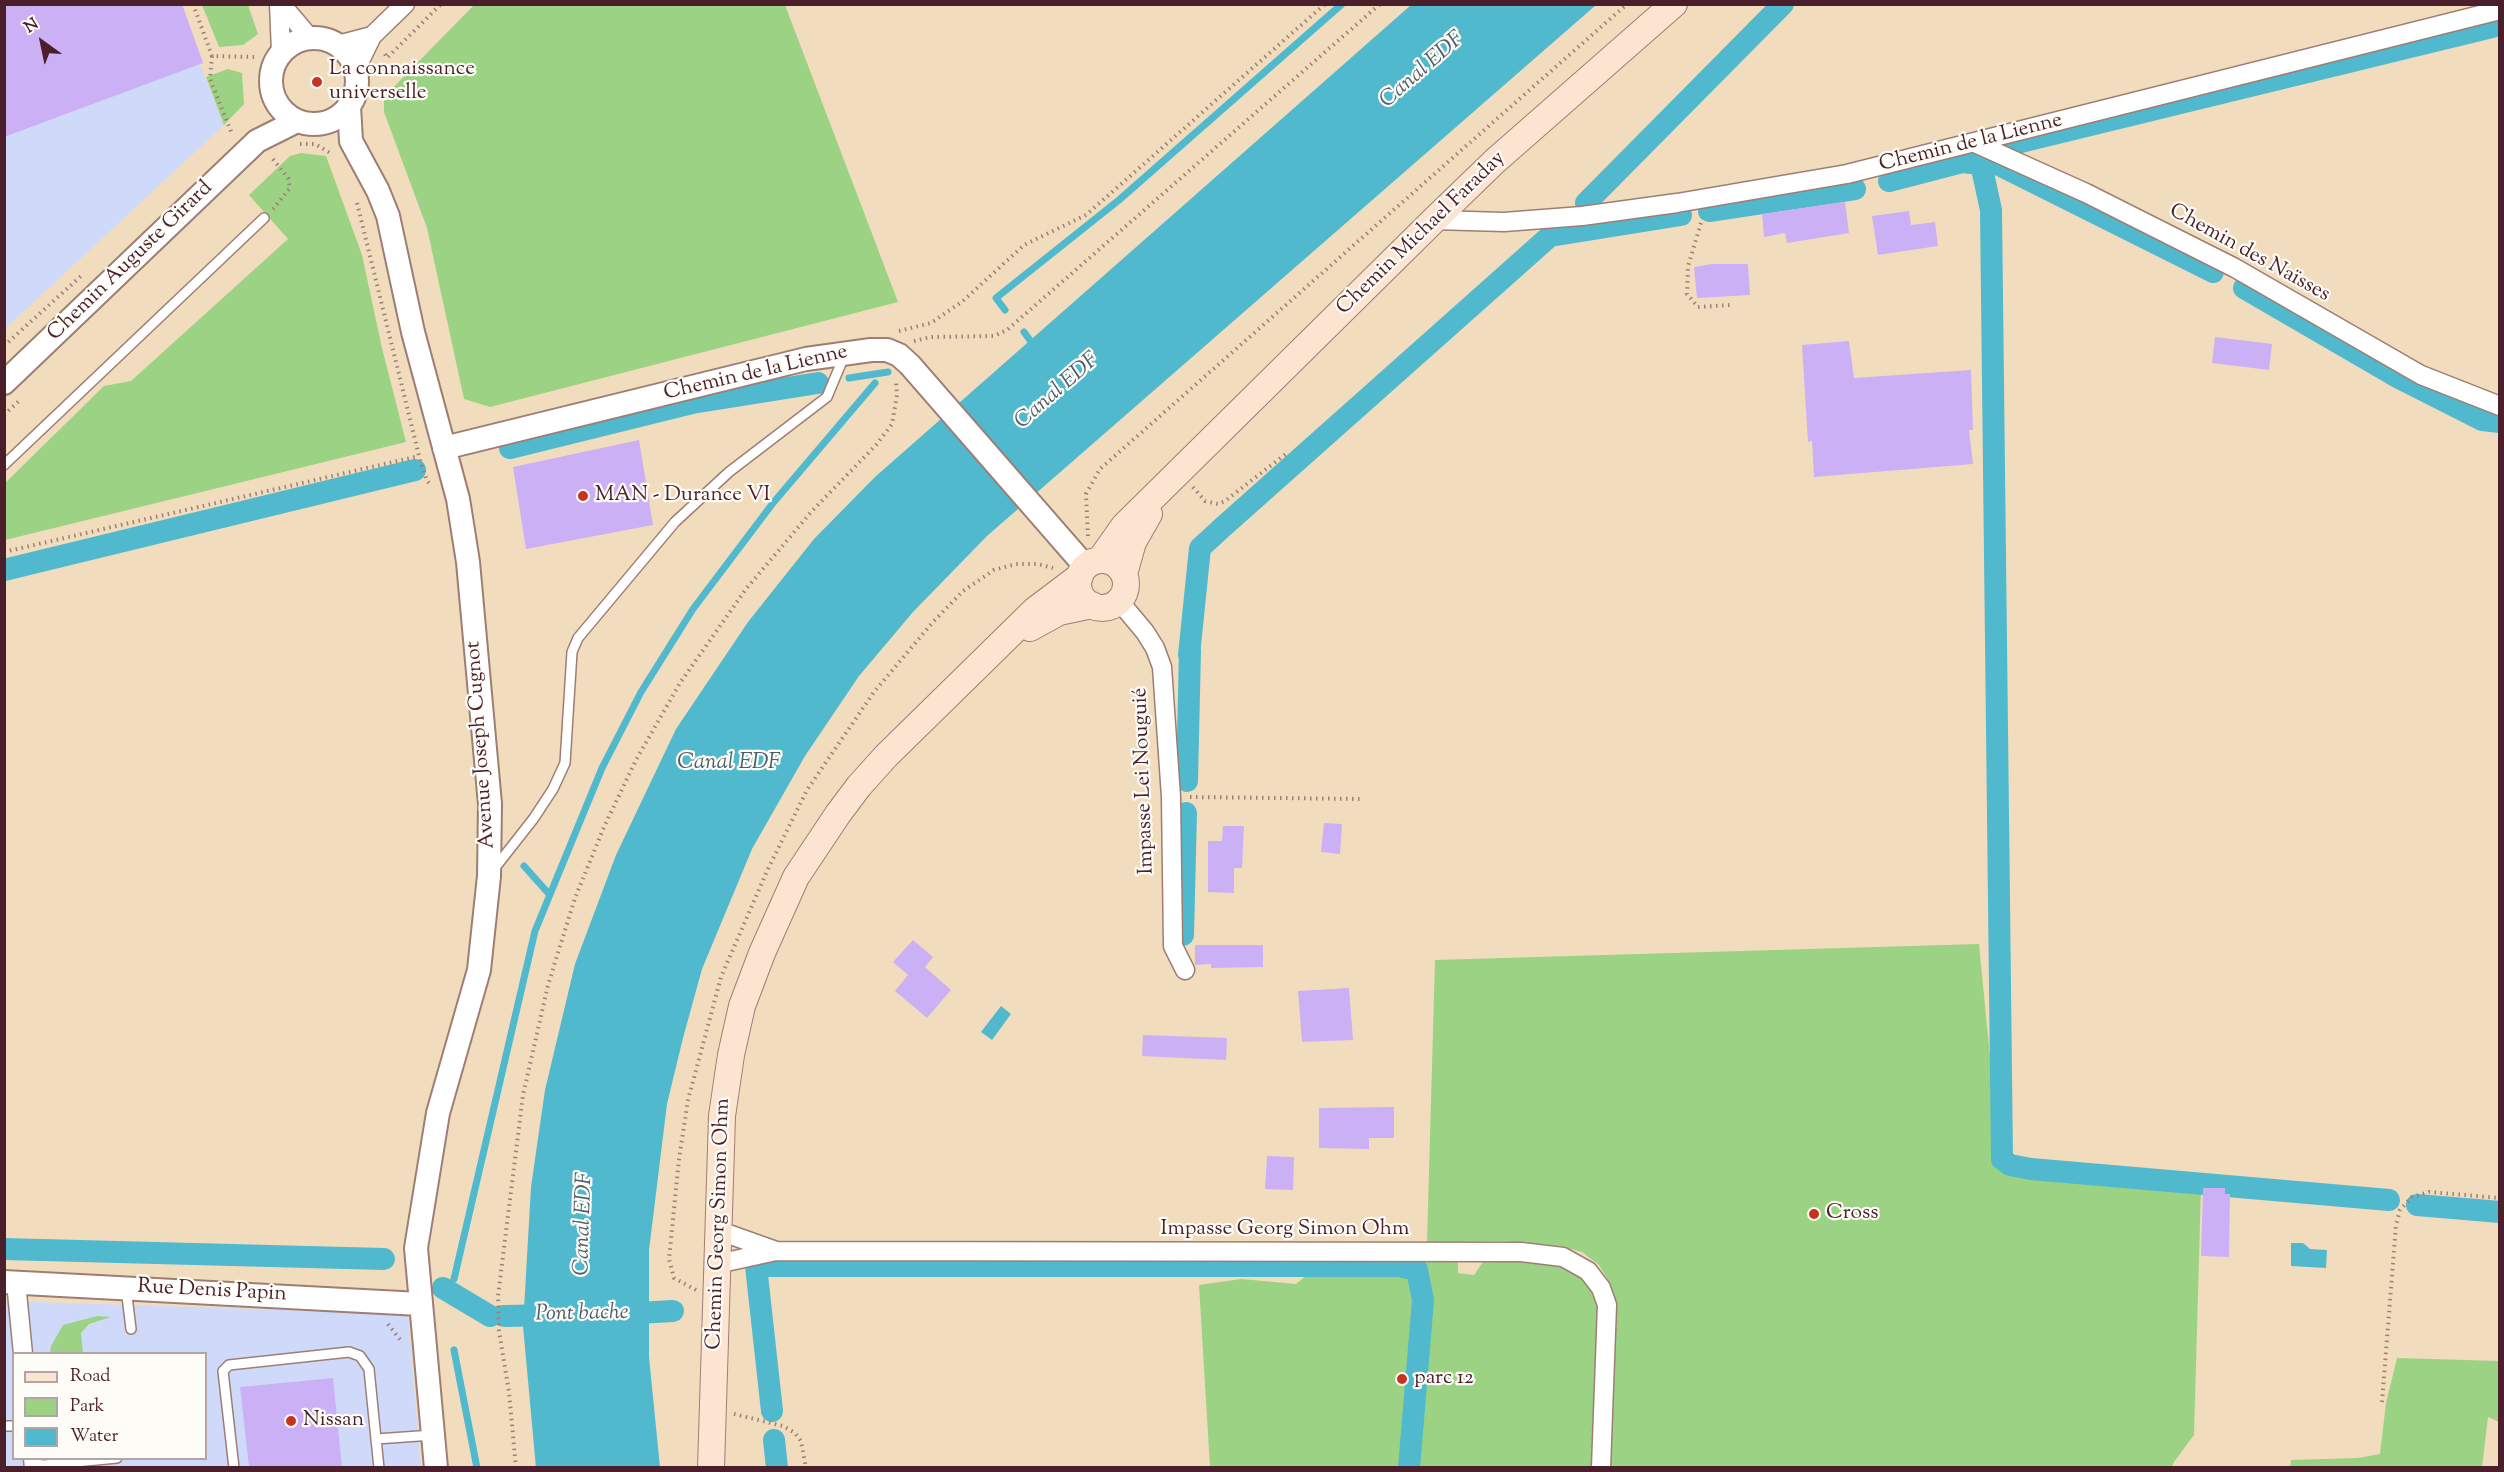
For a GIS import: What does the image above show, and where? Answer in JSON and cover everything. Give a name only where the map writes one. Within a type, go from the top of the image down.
[{"type":"main road","name":"Chemin Michael Faraday","points":[[1089,566],[1124,526],[1495,161],[1674,4]]},
{"type":"main road","name":"Chemin Michael Faraday","points":[[1124,574],[1140,528],[1180,473]]},
{"type":"main road","points":[[1114,563],[1124,574],[1126,588],[1119,601],[1106,607],[1092,605],[1079,590],[1089,566],[1114,563]]},
{"type":"main road","name":"Chemin Georg Simon Ohm","points":[[711,1467],[720,1143],[731,1055],[742,1006],[773,925],[814,848],[859,786],[886,756],[1044,602],[1089,566]]},
{"type":"main road","name":"Chemin Georg Simon Ohm","points":[[979,666],[1047,618],[1065,610],[1092,605]]},
{"type":"street","points":[[280,4],[310,38]]},
{"type":"street","points":[[280,4],[281,52],[271,75],[274,97],[279,107],[307,122],[343,149]]},
{"type":"street","points":[[356,69],[372,36],[405,4]]},
{"type":"street","name":"Chemin de la Lienne","points":[[1434,220],[1504,222],[1677,203],[1847,174],[2499,10]]},
{"type":"street","points":[[338,45],[372,36]]},
{"type":"street","points":[[281,52],[299,40],[324,39],[338,45],[352,60],[356,69],[356,88],[349,106],[329,121],[307,122]]},
{"type":"street","name":"Chemin Auguste Girard","points":[[257,141],[274,97]]},
{"type":"street","name":"Avenue Joseph Cugnot","points":[[349,106],[343,149],[378,191],[388,216],[413,332],[458,499],[468,562],[490,804],[489,876],[479,970],[438,1113],[426,1174],[416,1248],[436,1467]]},
{"type":"street","name":"Chemin Auguste Girard","points":[[4,383],[257,141],[307,122]]},
{"type":"street","name":"Chemin des Naïsses","points":[[1975,143],[2086,193],[2235,268],[2421,375],[2499,406]]},
{"type":"street","name":"Chemin de la Lienne","points":[[444,448],[806,359],[880,349],[902,358]]},
{"type":"street","points":[[902,358],[1061,541],[1089,566]]},
{"type":"street","name":"Impasse Lei Nouguié","points":[[1119,601],[1145,632],[1159,657],[1164,682],[1171,797],[1172,939],[1176,955],[1185,970]]},
{"type":"street","name":"Impasse Georg Simon Ohm","points":[[717,1230],[776,1251]]},
{"type":"street","name":"Impasse Georg Simon Ohm","points":[[717,1264],[776,1251],[1521,1252],[1563,1257],[1588,1271],[1601,1288],[1606,1305],[1608,1319],[1601,1467]]},
{"type":"street","points":[[10,1282],[23,1352]]},
{"type":"street","name":"Rue Denis Papin","points":[[10,1282],[420,1304]]},
{"type":"lane","points":[[4,465],[264,218]]},
{"type":"lane","points":[[489,876],[534,818],[553,789],[565,763],[572,652],[578,639],[675,522],[729,472],[830,394],[845,353]]},
{"type":"lane","points":[[126,1288],[130,1329]]},
{"type":"lane","points":[[234,1467],[223,1371],[229,1365],[349,1352],[360,1356],[369,1369],[379,1467]]},
{"type":"lane","points":[[376,1439],[433,1435]]},
{"type":"lane","points":[[34,1464],[89,1460]]},
{"type":"path","points":[[193,4],[212,56],[210,79],[232,134]]},
{"type":"path","points":[[387,58],[441,4]]},
{"type":"path","points":[[963,301],[1024,245],[1074,223],[1100,204],[1325,4]]},
{"type":"path","points":[[516,1467],[509,1392],[499,1331],[498,1296],[527,1076],[548,985],[575,898],[618,799],[680,683],[746,588],[892,424],[902,358],[920,339],[994,336],[1007,330],[1380,4]]},
{"type":"path","points":[[1089,566],[1085,518],[1086,494],[1092,478],[1100,469],[1627,4]]},
{"type":"path","points":[[212,56],[256,57]]},
{"type":"path","points":[[292,147],[315,144],[343,149]]},
{"type":"path","points":[[266,165],[279,154]]},
{"type":"path","points":[[264,218],[290,188],[288,178],[273,159]]},
{"type":"path","points":[[354,194],[369,243],[383,312],[419,456],[427,481],[437,488]]},
{"type":"path","points":[[1701,223],[1688,266],[1687,294],[1698,307],[1730,305]]},
{"type":"path","points":[[4,552],[419,456],[444,448]]},
{"type":"path","points":[[1180,473],[1205,501],[1218,504],[1233,497],[1287,453]]},
{"type":"path","points":[[1171,797],[1364,799]]},
{"type":"path","points":[[2382,1402],[2396,1225],[2400,1210],[2412,1197],[2428,1192],[2499,1198]]},
{"type":"path","points":[[367,1300],[367,1315],[385,1322],[404,1347]]},
{"type":"path","points":[[712,1409],[783,1426],[795,1433],[801,1441],[806,1467]]},
{"type":"shaded area","points":[[5,5],[182,5],[203,62],[200,64],[224,125],[5,329]]},
{"type":"shaded area","points":[[4,1301],[408,1314],[421,1467],[5,1467]]},
{"type":"green space","points":[[202,5],[248,5],[258,34],[243,45],[219,47]]},
{"type":"green space","points":[[474,5],[785,5],[898,302],[490,407],[464,399],[427,228],[384,112],[384,97]]},
{"type":"green space","points":[[228,69],[242,73],[244,104],[224,125],[206,77]]},
{"type":"green space","points":[[301,153],[326,156],[362,255],[382,348],[406,442],[5,540],[5,483],[104,386],[131,381],[288,239],[249,195],[290,156]]},
{"type":"green space","name":"Cross","points":[[1979,944],[2000,1159],[2201,1188],[2194,1435],[2172,1467],[1609,1467],[1615,1344],[1610,1283],[1599,1265],[1582,1252],[1560,1246],[1501,1241],[1427,1243],[1435,960]]},
{"type":"green space","name":"parc 12","points":[[1485,1259],[1546,1261],[1567,1267],[1583,1277],[1595,1291],[1603,1316],[1595,1467],[1210,1467],[1199,1285],[1241,1279],[1296,1284],[1320,1264],[1400,1260],[1458,1260],[1458,1273],[1474,1275]]},
{"type":"green space","points":[[97,1316],[111,1317],[89,1324],[81,1333],[83,1352],[50,1352],[51,1346],[63,1325]]},
{"type":"green space","points":[[2397,1358],[2499,1361],[2499,1422],[2488,1417],[2482,1467],[2290,1467],[2291,1460],[2358,1458],[2380,1454],[2386,1403]]},
{"type":"water","name":"Canal EDF","points":[[1411,5],[1596,5],[987,536],[913,612],[859,676],[805,756],[752,849],[702,969],[683,1038],[667,1104],[649,1250],[649,1357],[660,1467],[536,1468],[523,1326],[531,1187],[545,1090],[575,964],[616,855],[676,729],[748,622],[814,539],[875,477]]},
{"type":"water","points":[[1001,1006],[1011,1014],[992,1040],[981,1032]]},
{"type":"water","points":[[2291,1243],[2303,1243],[2310,1249],[2327,1250],[2326,1268],[2291,1266]]},
{"type":"building","points":[[4,4],[182,4],[203,63],[4,137]]},
{"type":"building","points":[[1845,202],[1849,233],[1787,243],[1785,233],[1764,237],[1762,214]]},
{"type":"building","points":[[1909,211],[1911,225],[1935,222],[1938,246],[1878,255],[1872,216]]},
{"type":"building","points":[[1712,264],[1748,264],[1750,295],[1697,298],[1694,267]]},
{"type":"building","points":[[2215,337],[2272,344],[2269,370],[2212,363]]},
{"type":"building","points":[[1849,341],[1854,378],[1971,370],[1973,430],[1969,430],[1973,464],[1814,477],[1812,441],[1808,442],[1802,345]]},
{"type":"building","name":"MAN - Durance VI","points":[[639,440],[653,525],[526,549],[513,467]]},
{"type":"building","points":[[1324,823],[1342,824],[1340,854],[1321,852]]},
{"type":"building","points":[[1223,826],[1244,826],[1242,868],[1234,868],[1234,893],[1208,892],[1208,841],[1222,841]]},
{"type":"building","points":[[913,940],[933,957],[925,967],[951,990],[927,1018],[895,991],[908,975],[893,962]]},
{"type":"building","points":[[1195,945],[1263,945],[1263,967],[1211,968],[1211,964],[1195,965]]},
{"type":"building","points":[[1349,988],[1353,1040],[1302,1042],[1298,991]]},
{"type":"building","points":[[1143,1035],[1227,1038],[1226,1060],[1142,1056]]},
{"type":"building","points":[[1394,1107],[1394,1138],[1369,1138],[1369,1149],[1319,1148],[1319,1108]]},
{"type":"building","points":[[1267,1156],[1294,1157],[1293,1190],[1265,1189]]},
{"type":"building","points":[[2203,1188],[2225,1188],[2225,1194],[2230,1194],[2229,1257],[2201,1256]]},
{"type":"building","name":"Nissan","points":[[333,1378],[342,1467],[249,1467],[240,1387]]},
{"type":"waterway","points":[[1005,310],[996,298],[1119,200],[1342,4]]},
{"type":"waterway","points":[[1586,203],[1783,4]]},
{"type":"waterway","points":[[2004,146],[2500,25]]},
{"type":"waterway","points":[[1889,181],[1962,162],[1981,164],[1991,210],[2002,1159],[2010,1165],[2031,1169],[2389,1200]]},
{"type":"waterway","points":[[1981,164],[1993,162],[2213,272]]},
{"type":"waterway","points":[[1709,211],[1855,189]]},
{"type":"waterway","points":[[1189,655],[1200,548],[1224,526],[1550,236],[1681,215]]},
{"type":"waterway","points":[[2244,288],[2399,378],[2482,420],[2500,422]]},
{"type":"waterway","points":[[1024,332],[1035,347]]},
{"type":"waterway","points":[[849,378],[888,372]]},
{"type":"waterway","points":[[510,448],[692,403],[818,383]]},
{"type":"waterway","points":[[454,1279],[535,931],[602,768],[641,692],[693,609],[773,503],[875,383]]},
{"type":"waterway","points":[[4,570],[415,470]]},
{"type":"waterway","points":[[1187,781],[1190,650]]},
{"type":"waterway","points":[[1183,935],[1186,813]]},
{"type":"waterway","points":[[524,866],[549,894]]},
{"type":"waterway","points":[[2417,1205],[2500,1212]]},
{"type":"waterway","points":[[4,1249],[384,1259]]},
{"type":"waterway","points":[[772,1411],[756,1266],[1399,1266],[1417,1270],[1423,1300],[1409,1468]]},
{"type":"waterway","points":[[443,1288],[490,1316]]},
{"type":"waterway","name":"Pont bache","points":[[619,1314],[673,1311]]},
{"type":"waterway","name":"Pont bache","points":[[504,1316],[553,1315]]},
{"type":"waterway","points":[[454,1350],[477,1468]]},
{"type":"waterway","points":[[774,1440],[777,1468]]},
{"type":"place","name":"La connaissance universelle","points":[[317,82]]},
{"type":"place","name":"MAN - Durance VI","points":[[583,496]]},
{"type":"place","name":"Cross","points":[[1814,1214]]},
{"type":"place","name":"parc 12","points":[[1402,1379]]},
{"type":"place","name":"Nissan","points":[[291,1421]]}]
